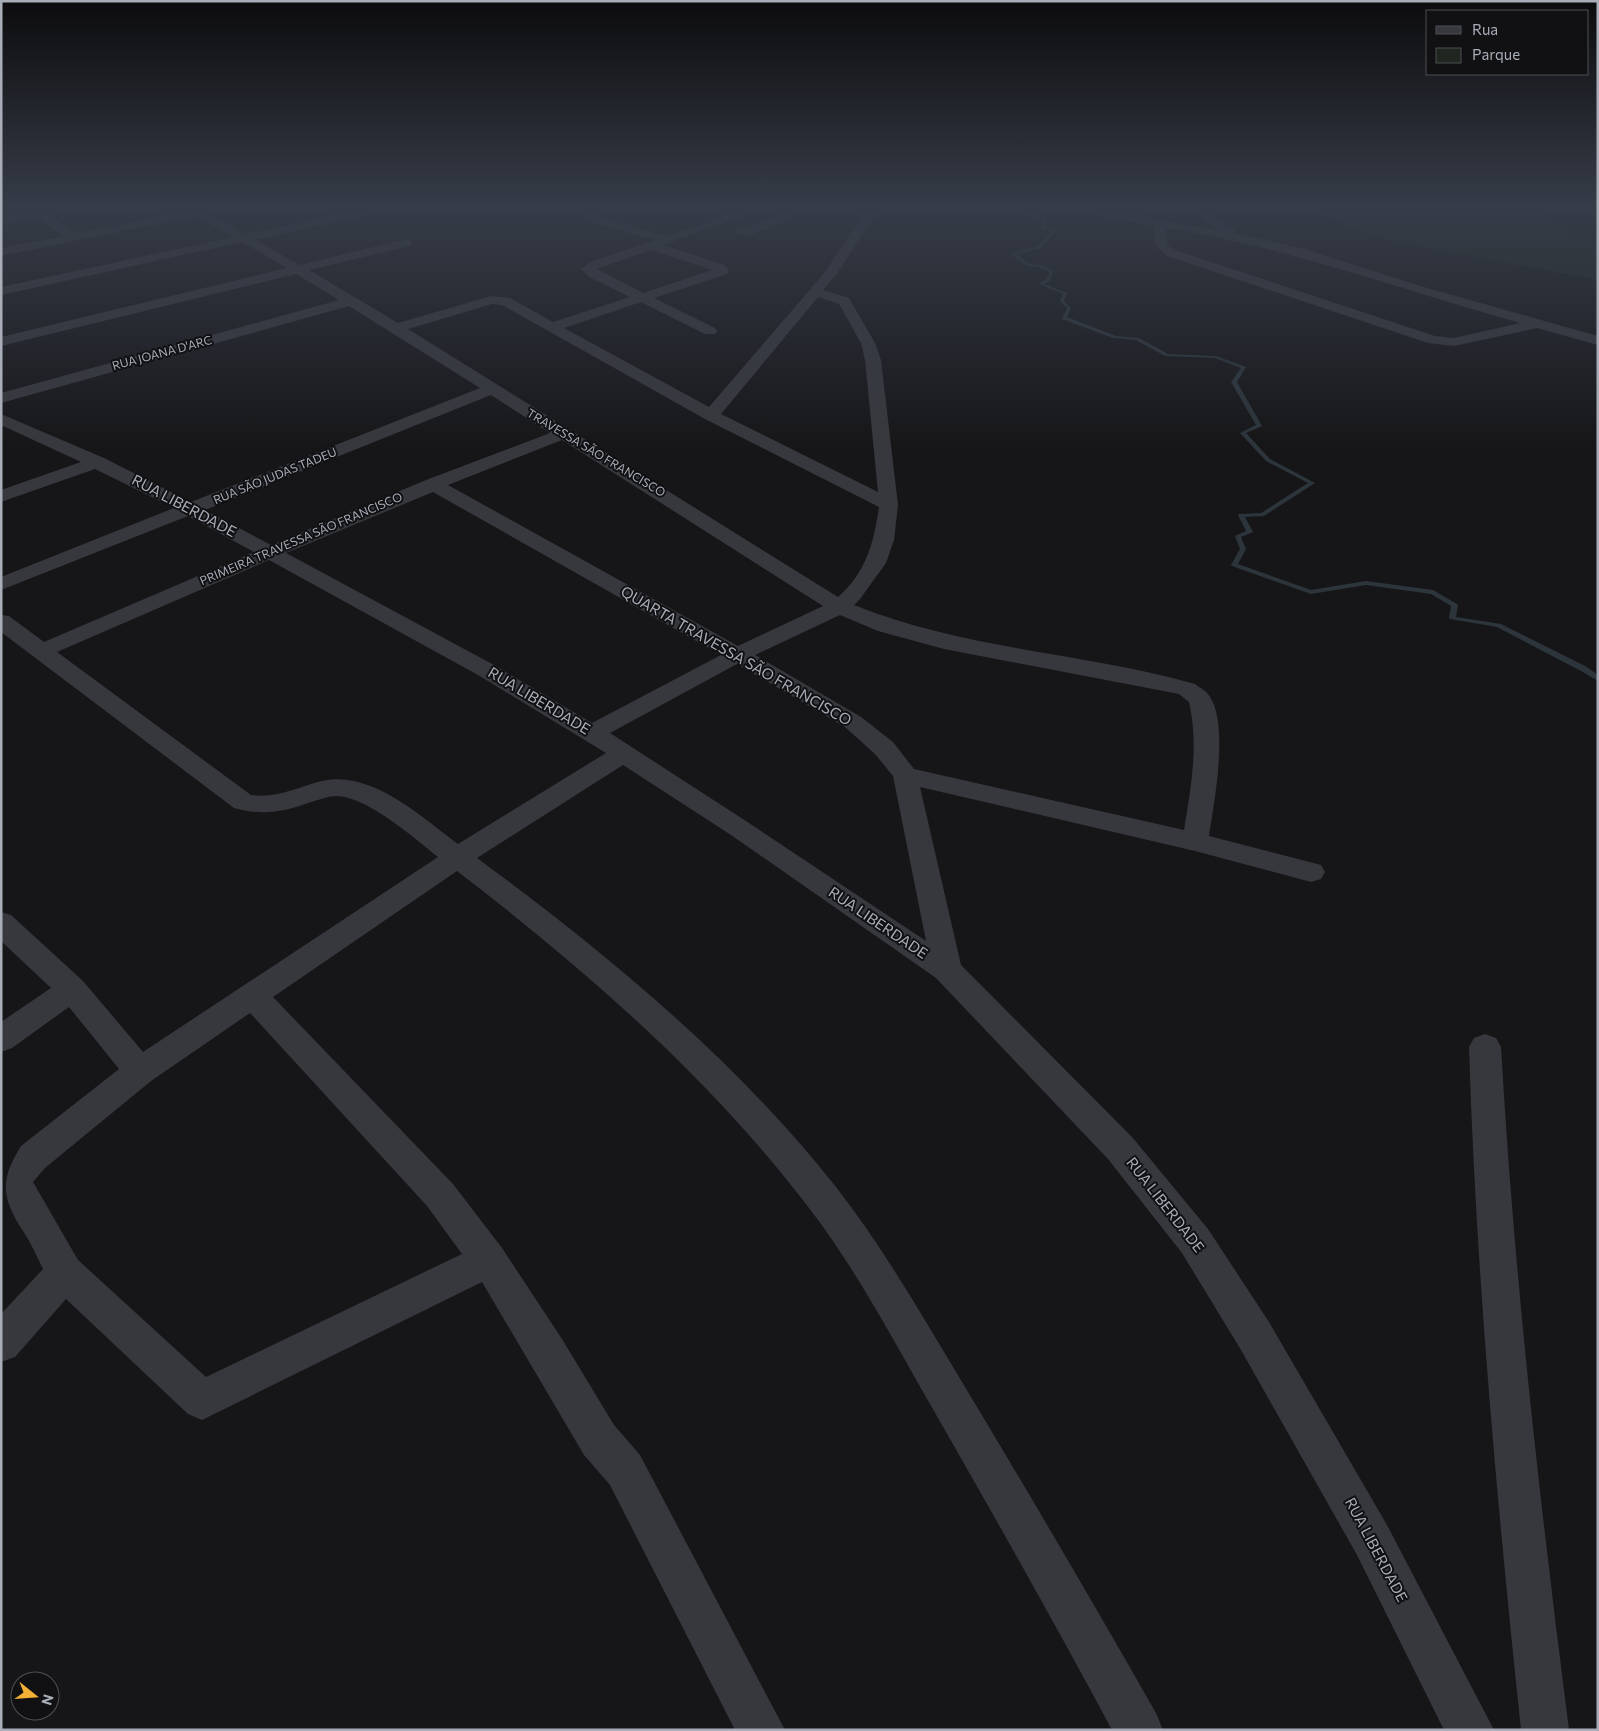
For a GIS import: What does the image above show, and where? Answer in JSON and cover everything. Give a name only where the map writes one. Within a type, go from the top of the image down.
[{"type":"street","points":[[1,290],[16,287]]},
{"type":"street","points":[[1,342],[226,287]]},
{"type":"street","name":"TRAVESSA SÃO FRANCISCO","points":[[327,287],[396,328],[562,434],[644,482],[840,607],[886,626],[944,642],[1187,689],[1200,699],[1206,736],[1206,768],[1195,842]]},
{"type":"street","points":[[621,287],[710,331]]},
{"type":"street","points":[[554,326],[676,287]]},
{"type":"street","points":[[711,415],[819,287]]},
{"type":"street","points":[[1273,287],[1439,342],[1454,342],[1538,324]]},
{"type":"street","points":[[1410,287],[1598,341]]},
{"type":"street","points":[[592,733],[737,655],[840,607],[853,595],[876,563],[884,540],[889,505],[873,360],[868,343],[844,301],[815,292]]},
{"type":"street","points":[[396,328],[499,300],[554,326],[711,415],[889,505]]},
{"type":"street","name":"RUA JOANA D'ARC","points":[[1,398],[351,301]]},
{"type":"street","points":[[1568,332],[1598,324]]},
{"type":"street","name":"RUA SÃO JUDAS TADEU","points":[[1,584],[492,389]]},
{"type":"street","name":"RUA LIBERDADE","points":[[1,419],[98,462],[191,510],[486,670],[592,733],[740,829],[947,970],[1120,1148],[1195,1241],[1254,1336],[1372,1540],[1470,1730]]},
{"type":"street","name":"PRIMEIRA TRAVESSA SÃO FRANCISCO","points":[[42,651],[268,552],[432,484],[562,434]]},
{"type":"street","points":[[1,496],[98,462]]},
{"type":"street","name":"QUARTA TRAVESSA SÃO FRANCISCO","points":[[432,484],[853,722],[884,748],[905,775],[947,970]]},
{"type":"street","points":[[5,628],[42,651],[243,802],[271,806],[319,791],[349,788],[380,802],[458,857],[550,928],[662,1023],[750,1114],[822,1197],[885,1287],[1139,1730]]},
{"type":"street","points":[[489,1260],[202,1400],[65,1273],[37,1221],[18,1194],[15,1182],[19,1171],[140,1071],[458,857],[622,754]]},
{"type":"street","points":[[905,775],[1195,842],[1311,872]]},
{"type":"street","points":[[1,923],[72,989],[140,1071]]},
{"type":"street","points":[[1,1039],[72,989]]},
{"type":"street","points":[[252,995],[440,1195],[489,1260],[548,1353],[599,1440],[625,1470],[761,1730]]},
{"type":"street","points":[[1485,1048],[1489,1170],[1499,1294],[1526,1568],[1545,1730]]},
{"type":"street","points":[[1,1343],[65,1273]]},
{"type":"waterway","points":[[1048,287],[1065,293],[1062,301],[1069,308],[1064,318],[1115,337],[1137,339],[1167,355],[1216,357],[1244,367],[1234,382],[1259,426],[1243,433],[1268,460],[1312,483],[1262,515],[1241,515],[1250,532],[1238,536],[1243,549],[1234,565],[1311,592],[1366,583],[1433,592],[1455,605],[1452,618],[1499,625],[1584,669],[1598,679]]}]
